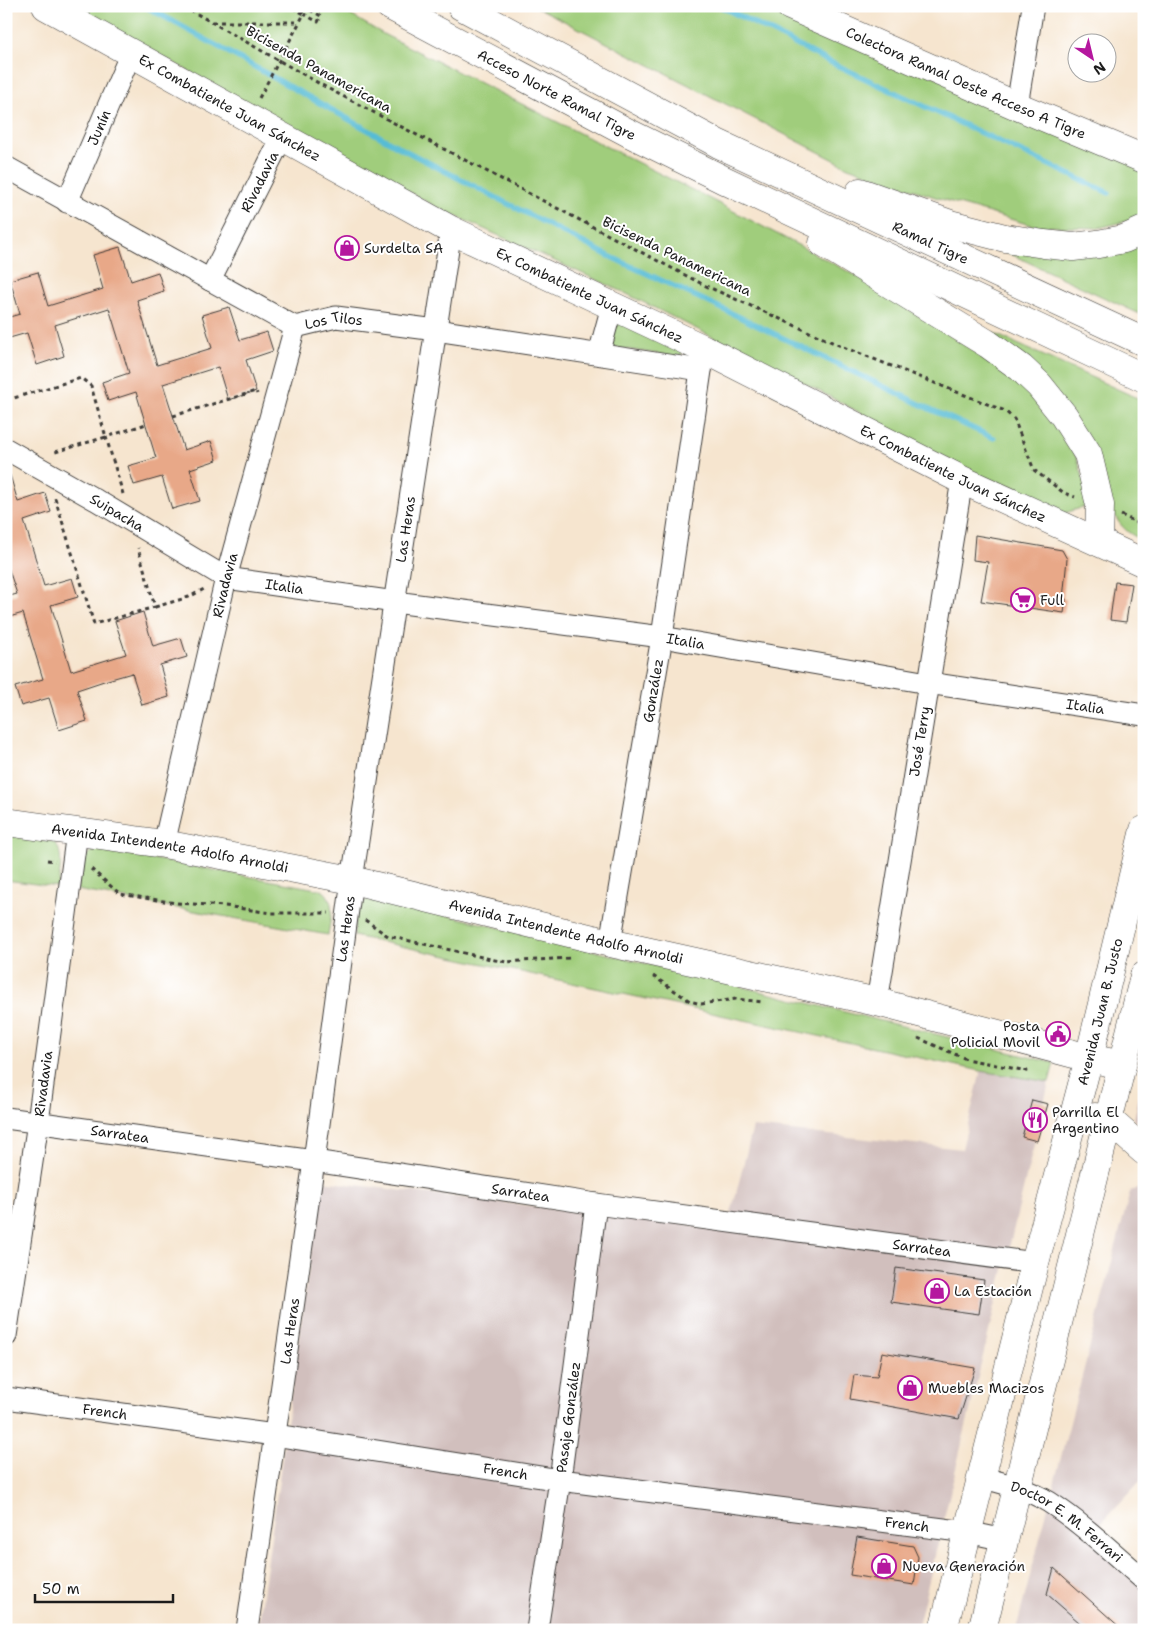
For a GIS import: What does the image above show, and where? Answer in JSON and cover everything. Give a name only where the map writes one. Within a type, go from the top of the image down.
[{"type":"main road","name":"Ex Combatiente Juan Sánchez","points":[[46,6],[451,230],[612,306],[702,360],[1144,563]]},
{"type":"main road","name":"Acceso Norte Ramal Tigre","points":[[390,6],[724,180]]},
{"type":"main road","points":[[461,6],[719,144],[820,177],[950,224],[1006,238],[1073,247],[1124,239],[1144,230]]},
{"type":"main road","name":"Colectora Ramal Oeste Acceso A Tigre","points":[[790,6],[1017,106],[1144,159]]},
{"type":"main road","name":"Ramal Tigre","points":[[719,144],[1144,342]]},
{"type":"main road","points":[[724,180],[1144,378]]},
{"type":"main road","points":[[724,180],[864,270],[988,344],[1021,368],[1051,398],[1088,454],[1100,506],[1099,542]]},
{"type":"main road","name":"Avenida Intendente Adolfo Arnoldi","points":[[6,822],[164,844],[352,880],[610,943],[877,1002],[1122,1065]]},
{"type":"main road","name":"Avenida Juan B. Justo","points":[[943,1630],[1034,1263],[1089,1058],[1144,830]]},
{"type":"main road","points":[[982,1630],[1144,976]]},
{"type":"main road","points":[[1075,1111],[1109,1120],[1144,1151]]},
{"type":"street","points":[[1017,106],[1033,6]]},
{"type":"street","name":"Junín","points":[[67,202],[132,53]]},
{"type":"street","name":"Rivadavia","points":[[210,280],[282,137]]},
{"type":"street","name":"Los Tilos","points":[[6,167],[295,327],[336,317],[599,354],[702,360]]},
{"type":"street","name":"Las Heras","points":[[247,1630],[352,880],[451,230]]},
{"type":"street","points":[[599,354],[612,306]]},
{"type":"street","name":"Rivadavia","points":[[164,844],[226,578],[295,327]]},
{"type":"street","name":"González","points":[[610,943],[662,637],[702,360]]},
{"type":"street","name":"Suipacha","points":[[6,449],[28,460],[226,578]]},
{"type":"street","name":"José Terry","points":[[877,1002],[962,480]]},
{"type":"street","name":"Italia","points":[[226,578],[662,637],[928,683],[1144,715]]},
{"type":"street","name":"Rivadavia","points":[[6,1336],[38,1122],[77,832]]},
{"type":"street","name":"Sarratea","points":[[6,1118],[314,1161],[596,1204],[1034,1263]]},
{"type":"street","name":"Pasaje González","points":[[538,1630],[560,1480],[596,1204]]},
{"type":"street","name":"French","points":[[6,1398],[275,1435],[560,1480],[967,1532],[1005,1540]]},
{"type":"street","name":"Doctor E. M. Ferrari","points":[[980,1477],[1018,1488],[1048,1501],[1093,1535],[1144,1580]]},
{"type":"path","name":"Bicisenda Panamericana","points":[[183,6],[329,89],[706,286],[841,346],[1005,411],[1014,419],[1034,470],[1064,493],[1100,506],[1144,526]]},
{"type":"path","points":[[290,6],[318,22],[321,16],[305,7]]},
{"type":"path","points":[[266,85],[304,14]]},
{"type":"path","points":[[211,22],[300,22]]},
{"type":"path","points":[[7,400],[81,378],[91,386],[155,607]]},
{"type":"path","points":[[173,416],[256,391],[267,430]]},
{"type":"path","points":[[28,460],[146,424]]},
{"type":"path","points":[[46,471],[94,624],[189,597],[226,578]]},
{"type":"path","points":[[6,577],[11,576]]},
{"type":"path","points":[[47,860],[87,865],[120,894],[176,903],[225,906],[271,913],[340,913],[361,918],[388,936],[507,962],[573,958]]},
{"type":"path","points":[[650,974],[690,1001],[701,1004],[736,999],[765,1002]]},
{"type":"path","points":[[913,1036],[966,1059],[1032,1072]]},
{"type":"shaded area","points":[[981,1071],[1049,1082],[917,1630],[258,1630],[321,1181],[727,1229],[753,1127],[962,1149]]},
{"type":"shaded area","points":[[1144,1075],[1144,1128],[1134,1119]]},
{"type":"shaded area","points":[[1144,1185],[1144,1477],[1089,1536],[1144,1587],[1144,1630],[1016,1630],[1130,1192]]},
{"type":"green space","points":[[70,6],[335,6],[385,35],[716,202],[857,276],[1019,380],[1052,415],[1077,458],[1088,493],[1084,507],[1065,513],[1044,510],[802,382],[621,291],[440,209]]},
{"type":"green space","points":[[535,6],[770,6],[1144,166],[1144,217],[1098,228],[1034,226],[938,198],[848,167]]},
{"type":"green space","points":[[963,232],[1144,239],[1144,316]]},
{"type":"green space","points":[[614,318],[682,351],[682,354],[678,357],[605,346]]},
{"type":"green space","points":[[993,333],[1144,401],[1144,541],[1121,525],[1108,500]]},
{"type":"green space","points":[[6,833],[54,842],[60,857],[58,887],[6,880]]},
{"type":"green space","points":[[99,849],[322,890],[330,899],[331,905],[328,935],[77,890],[81,865],[87,855]]},
{"type":"green space","points":[[377,898],[1054,1063],[1049,1082],[981,1071],[354,936],[356,913],[360,904],[368,899]]},
{"type":"building","points":[[120,247],[131,281],[158,272],[164,291],[137,300],[157,365],[212,348],[202,315],[229,307],[240,340],[267,332],[273,351],[246,360],[256,391],[228,400],[218,367],[163,384],[184,450],[211,441],[217,460],[190,469],[200,501],[172,509],[162,477],[134,485],[128,466],[156,458],[136,392],[108,401],[102,382],[129,373],[109,308],[55,325],[64,356],[37,365],[27,333],[6,339],[6,318],[20,314],[10,280],[38,272],[48,306],[103,289],[93,255]]},
{"type":"building","points":[[10,475],[18,502],[45,493],[51,512],[24,521],[44,586],[72,578],[78,597],[51,605],[71,671],[126,654],[115,621],[143,612],[153,646],[181,638],[187,657],[160,665],[169,697],[142,705],[132,673],[104,681],[77,690],[87,721],[59,730],[49,698],[21,706],[15,687],[43,679],[23,613],[6,618],[6,597],[17,594],[6,561],[6,476]]},
{"type":"building","points":[[975,535],[1062,550],[1067,559],[1063,599],[1066,599],[1064,613],[981,601],[988,562],[973,560]]},
{"type":"building","points":[[1115,582],[1132,584],[1126,622],[1110,620]]},
{"type":"building","name":"Parrilla El Argentino","points":[[1032,1100],[1048,1104],[1037,1141],[1022,1137]]},
{"type":"building","name":"La Estación","points":[[896,1268],[984,1280],[979,1314],[891,1302]]},
{"type":"building","name":"Muebles Macizos","points":[[882,1352],[975,1368],[959,1419],[850,1399],[854,1375],[877,1377]]},
{"type":"building","name":"Nueva Generación","points":[[857,1537],[913,1546],[918,1557],[914,1585],[850,1575]]},
{"type":"building","points":[[1054,1568],[1123,1630],[1088,1630],[1047,1594]]},
{"type":"waterway","points":[[145,6],[406,151],[609,256],[994,438]]},
{"type":"waterway","points":[[720,6],[830,62],[1109,193]]},
{"type":"place","name":"Surdelta SA","points":[[347,248]]},
{"type":"place","name":"Full","points":[[1023,600]]},
{"type":"place","name":"Posta Policial Movil","points":[[1058,1034]]},
{"type":"place","name":"Parrilla El Argentino","points":[[1035,1120]]},
{"type":"place","name":"La Estación","points":[[937,1291]]},
{"type":"place","name":"Muebles Macizos","points":[[910,1388]]},
{"type":"place","name":"Nueva Generación","points":[[884,1566]]}]
